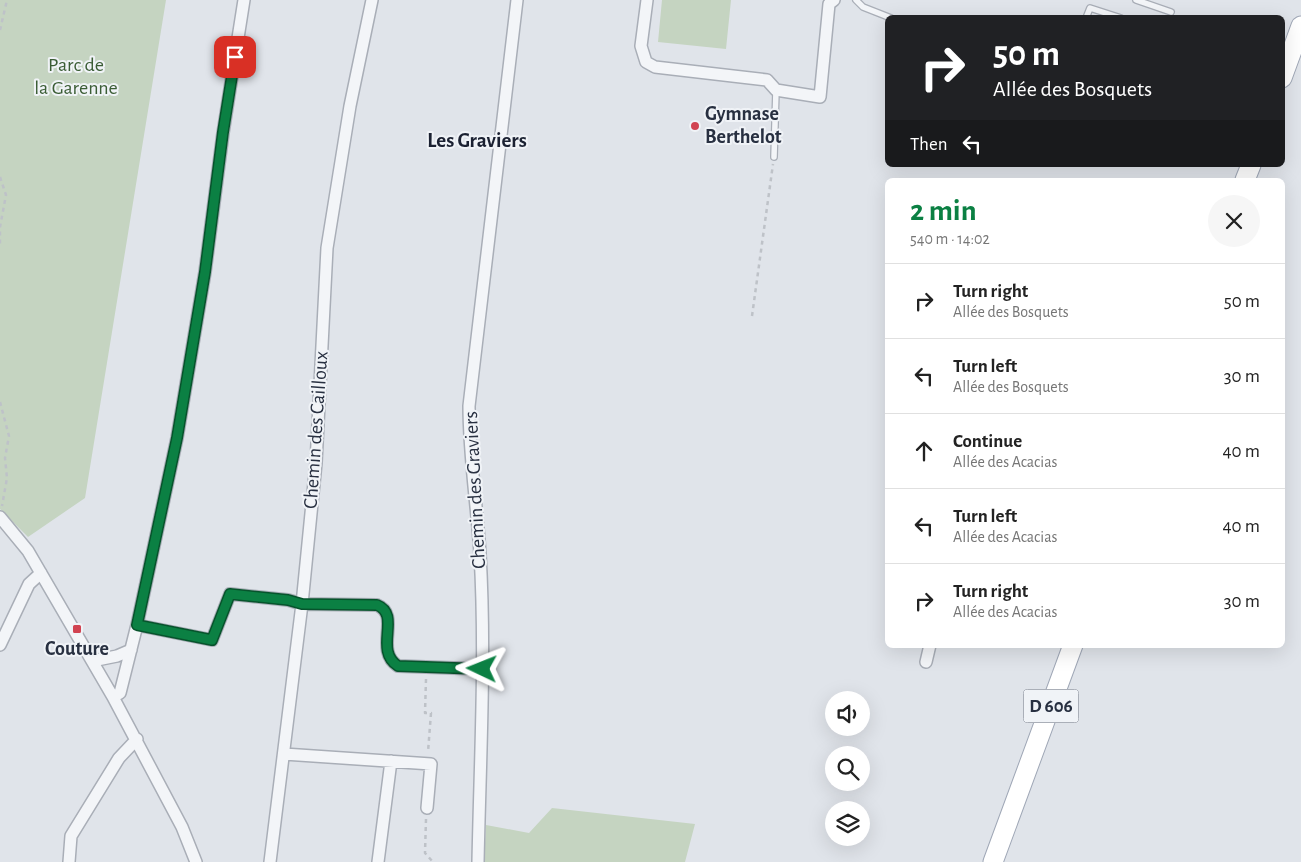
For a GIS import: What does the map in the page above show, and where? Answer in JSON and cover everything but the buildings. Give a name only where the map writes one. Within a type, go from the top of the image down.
[{"type":"main road","points":[[1285,70],[1301,26]]},
{"type":"main road","name":"D 606","points":[[993,862],[1072,648]]},
{"type":"street","points":[[113,697],[120,693],[131,650],[177,438],[205,272],[223,132],[244,0]]},
{"type":"street","name":"Chemin des Cailloux","points":[[270,862],[302,604],[316,463],[327,248],[350,106],[372,0]]},
{"type":"street","name":"Chemin des Graviers","points":[[478,862],[482,669],[480,554],[469,434],[469,406],[517,0]]},
{"type":"street","points":[[647,0],[641,46],[646,62],[656,67],[767,80],[776,90],[820,97],[829,4],[834,0]]},
{"type":"street","points":[[0,517],[28,551],[113,697],[182,827],[196,862]]},
{"type":"street","points":[[0,645],[29,584],[41,573]]},
{"type":"street","points":[[137,625],[212,640],[230,594],[288,600],[302,604],[377,605],[384,608],[388,615],[387,653],[391,662],[398,666],[482,669]]},
{"type":"street","points":[[926,662],[929,648]]},
{"type":"street","points":[[92,661],[117,656],[131,650]]},
{"type":"street","points":[[69,862],[71,836],[118,758],[136,739]]},
{"type":"street","points":[[284,754],[431,764],[427,808]]},
{"type":"street","points":[[378,862],[391,762]]},
{"type":"lane","points":[[856,0],[863,7],[885,16]]},
{"type":"lane","points":[[1136,0],[1171,12]]},
{"type":"lane","points":[[1087,15],[1090,8],[1112,15]]},
{"type":"lane","points":[[774,157],[776,90]]},
{"type":"path","points":[[0,30],[7,0]]},
{"type":"path","points":[[752,316],[774,157]]},
{"type":"path","points":[[0,177],[6,195],[0,227],[0,246]]},
{"type":"path","points":[[0,402],[9,436],[5,458],[7,478],[0,517]]},
{"type":"path","points":[[426,667],[425,713],[431,713],[427,764]]},
{"type":"path","points":[[427,808],[425,853],[433,862]]},
{"type":"green space","name":"Parc de la Garenne","points":[[0,0],[166,0],[85,498],[28,537],[0,509]]},
{"type":"green space","points":[[662,0],[731,0],[726,49],[658,42]]},
{"type":"green space","points":[[552,808],[695,824],[685,862],[484,862],[486,825],[529,833]]},
{"type":"place","name":"Gymnase Berthelot","points":[[695,126]]},
{"type":"place","name":"Couture","points":[[77,629]]},
{"type":"district","name":"Les Graviers","points":[[477,140]]},
{"type":"route","points":[[235,57],[223,132],[205,272],[177,438],[137,625],[212,640],[230,594],[288,600],[302,604],[377,605],[384,608],[388,615],[387,653],[391,662],[398,666],[482,669]]}]
